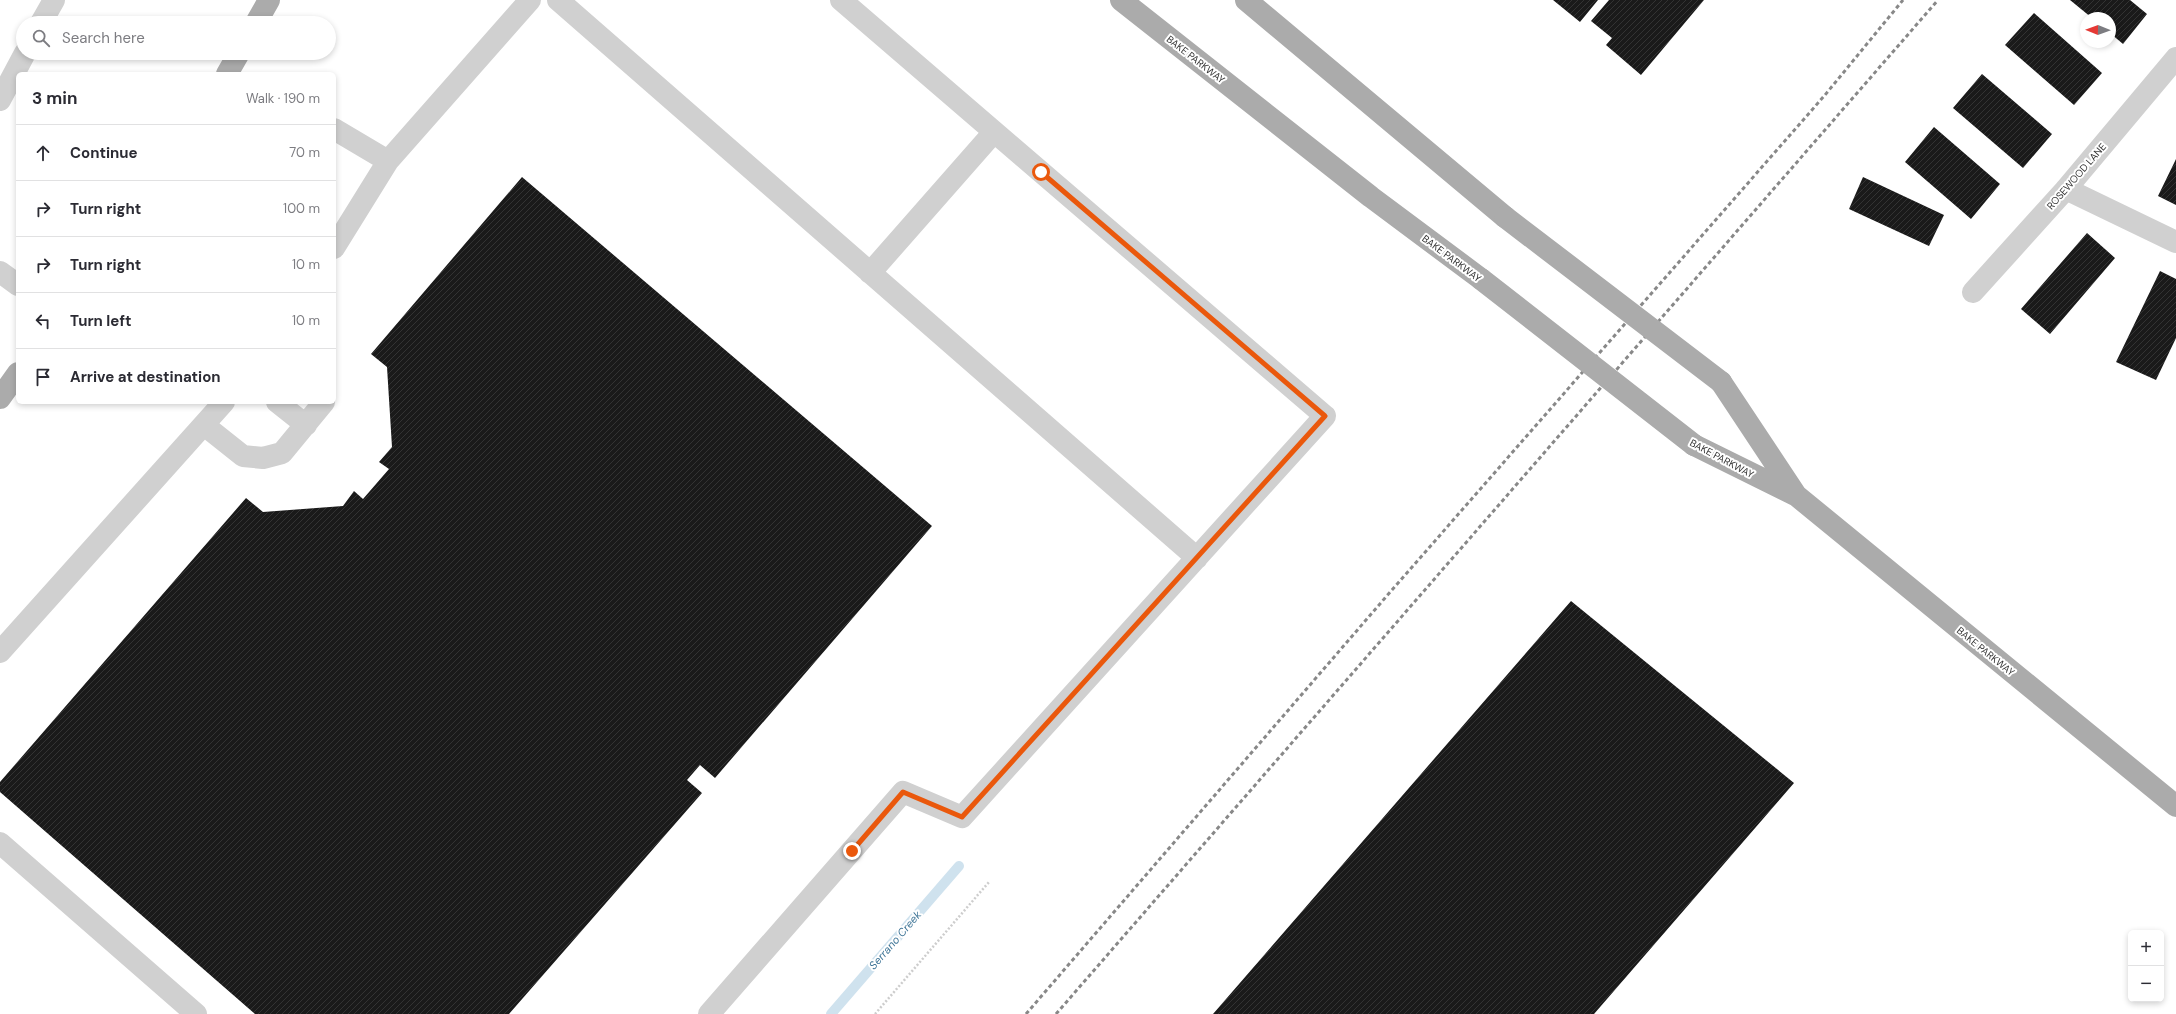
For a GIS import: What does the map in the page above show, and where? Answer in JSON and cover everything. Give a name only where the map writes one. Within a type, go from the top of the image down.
[{"type":"main road","points":[[260,16],[269,0]]},
{"type":"main road","name":"BAKE PARKWAY","points":[[1121,0],[1371,197],[1480,279],[1694,445],[1797,496],[2176,806]]},
{"type":"main road","name":"BAKE PARKWAY","points":[[1246,0],[1506,217],[1721,382],[1797,496]]},
{"type":"main road","points":[[0,398],[16,376]]},
{"type":"street","points":[[45,16],[54,0]]},
{"type":"street","points":[[336,245],[388,161],[530,0]]},
{"type":"street","points":[[558,0],[1196,558]]},
{"type":"street","points":[[709,1014],[903,792],[962,817],[1325,416],[841,0]]},
{"type":"street","name":"ROSEWOOD LANE","points":[[1973,292],[2066,190],[2176,58]]},
{"type":"street","points":[[0,100],[21,60]]},
{"type":"street","points":[[336,129],[388,161]]},
{"type":"street","points":[[870,273],[994,132]]},
{"type":"street","points":[[2066,190],[2176,242]]},
{"type":"street","points":[[0,272],[16,284]]},
{"type":"street","points":[[0,652],[222,404]]},
{"type":"street","points":[[280,404],[306,425]]},
{"type":"street","points":[[204,425],[243,456],[263,458],[282,453],[322,404]]},
{"type":"street","points":[[0,843],[196,1014]]},
{"type":"path","points":[[875,1014],[988,882]]},
{"type":"building","points":[[1553,0],[1598,0],[1580,22]]},
{"type":"building","points":[[1609,0],[1704,0],[1641,75],[1606,45],[1612,38],[1591,21]]},
{"type":"building","points":[[2070,0],[2130,0],[2147,14],[2123,44],[2116,38],[2116,12],[2085,12]]},
{"type":"building","points":[[2034,13],[2102,73],[2074,105],[2005,45]]},
{"type":"building","points":[[1982,74],[2052,134],[2023,168],[1953,108]]},
{"type":"building","points":[[1934,127],[2000,184],[1971,219],[1905,162]]},
{"type":"building","points":[[2176,159],[2176,205],[2158,196]]},
{"type":"building","points":[[522,177],[932,526],[715,778],[700,765],[687,780],[702,793],[509,1014],[255,1014],[0,792],[0,782],[246,498],[263,512],[343,506],[354,491],[363,499],[389,469],[379,462],[392,447],[387,367],[371,354]]},
{"type":"building","points":[[1863,177],[1944,215],[1929,246],[1849,209]]},
{"type":"building","points":[[2087,233],[2115,258],[2050,334],[2021,309]]},
{"type":"building","points":[[2160,271],[2176,279],[2176,338],[2156,380],[2116,362]]},
{"type":"building","points":[[1571,601],[1794,783],[1594,1014],[1213,1014]]},
{"type":"waterway","name":"Serrano Creek","points":[[831,1014],[959,866]]},
{"type":"railway","points":[[1026,1014],[1385,598],[1825,95],[1903,0]]},
{"type":"railway","points":[[1056,1014],[1938,0]]},
{"type":"route","points":[[852,851],[903,792],[962,817],[1325,416],[1041,172]]}]
